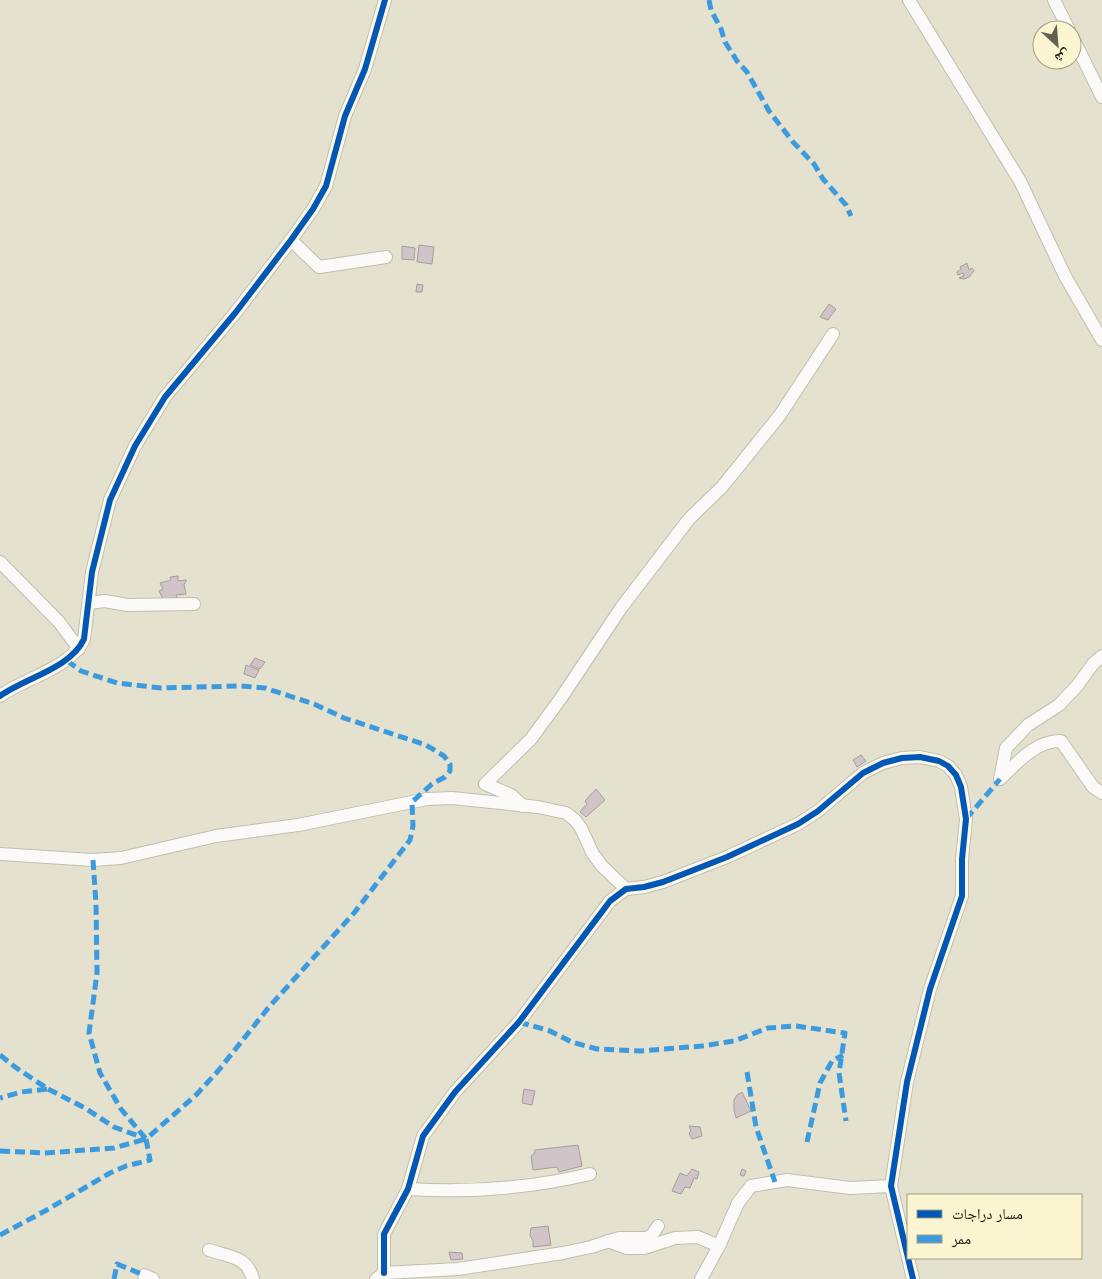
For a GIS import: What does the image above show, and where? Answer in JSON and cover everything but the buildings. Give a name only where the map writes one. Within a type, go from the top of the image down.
[{"type":"street","points":[[0,696],[59,664],[79,649],[84,639],[92,572],[110,500],[135,446],[165,397],[236,312],[291,240],[313,209],[326,186],[345,116],[365,69],[385,0]]},
{"type":"street","points":[[910,0],[1020,181],[1065,276],[1102,340]]},
{"type":"street","points":[[1054,0],[1064,20]]},
{"type":"street","points":[[1082,56],[1102,97]]},
{"type":"street","points":[[291,240],[319,267],[386,257]]},
{"type":"street","points":[[523,806],[512,795],[485,784],[531,739],[561,698],[621,608],[689,519],[722,487],[780,415],[834,334]]},
{"type":"street","points":[[0,562],[53,615],[79,649]]},
{"type":"street","points":[[88,603],[105,601],[127,605],[194,604]]},
{"type":"street","points":[[1102,656],[1059,705],[1028,725],[1006,748],[1000,779],[1033,749],[1052,741],[1061,741],[1094,787],[1102,793]]},
{"type":"street","points":[[658,1226],[652,1235],[646,1238],[622,1237],[591,1247],[458,1269],[380,1276],[384,1234],[408,1188],[424,1136],[455,1092],[519,1022],[610,901],[626,888],[644,887],[663,882],[727,857],[798,824],[818,811],[863,773],[883,763],[902,758],[920,757],[939,761],[948,766],[956,775],[961,788],[966,819],[962,859],[962,896],[930,989],[907,1082],[891,1186],[907,1254]]},
{"type":"street","points":[[0,854],[93,860],[121,858],[216,836],[298,825],[427,799],[452,798],[560,810],[571,816],[581,828],[593,854],[602,866],[626,888]]},
{"type":"street","points":[[408,1188],[436,1191],[518,1187],[590,1174]]},
{"type":"street","points":[[701,1279],[719,1246],[738,1203],[751,1186],[787,1180],[850,1188],[891,1186]]},
{"type":"street","points":[[608,1241],[626,1248],[644,1248],[674,1238],[698,1237],[719,1246]]},
{"type":"street","points":[[209,1250],[241,1260],[247,1265],[253,1279]]},
{"type":"street","points":[[908,1259],[913,1279]]},
{"type":"marked path","points":[[709,0],[711,10],[721,29],[725,42],[737,61],[747,72],[769,111],[793,142],[814,164],[823,179],[846,205],[851,216]]},
{"type":"marked path","points":[[0,1235],[110,1173],[126,1166],[150,1160],[146,1139],[196,1095],[218,1071],[269,1007],[354,913],[410,840],[413,826],[412,802],[450,771],[450,764],[444,756],[426,745],[344,718],[314,704],[265,688],[241,686],[161,688],[117,683],[81,671],[66,660]]},
{"type":"marked path","points":[[966,819],[1000,779]]},
{"type":"marked path","points":[[93,860],[97,973],[89,1033],[100,1073],[121,1109],[146,1139]]},
{"type":"marked path","points":[[519,1022],[550,1031],[572,1042],[597,1049],[640,1051],[702,1046],[734,1041],[768,1028],[796,1026],[845,1033],[839,1073],[846,1121]]},
{"type":"marked path","points":[[0,1055],[48,1089],[21,1092],[0,1098]]},
{"type":"marked path","points":[[807,1142],[820,1083],[832,1061],[843,1055]]},
{"type":"marked path","points":[[747,1072],[756,1127],[775,1182]]},
{"type":"marked path","points":[[48,1089],[85,1108],[114,1127],[144,1138]]},
{"type":"marked path","points":[[0,1151],[45,1153],[114,1148],[146,1139]]},
{"type":"marked path","points":[[114,1279],[117,1264],[144,1275]]},
{"type":"cycle path","points":[[0,696],[69,658],[84,639],[92,572],[110,500],[135,446],[165,397],[236,312],[291,240],[313,209],[326,186],[345,116],[365,69],[385,0]]},
{"type":"cycle path","points":[[384,1273],[384,1234],[408,1189],[423,1136],[455,1092],[519,1022],[610,901],[626,889],[663,882],[727,857],[798,824],[818,811],[863,773],[883,763],[902,758],[920,757],[939,761],[948,766],[956,775],[961,787],[966,819],[962,859],[962,896],[930,989],[907,1082],[891,1186],[907,1254]]},
{"type":"cycle path","points":[[908,1259],[913,1279]]}]
